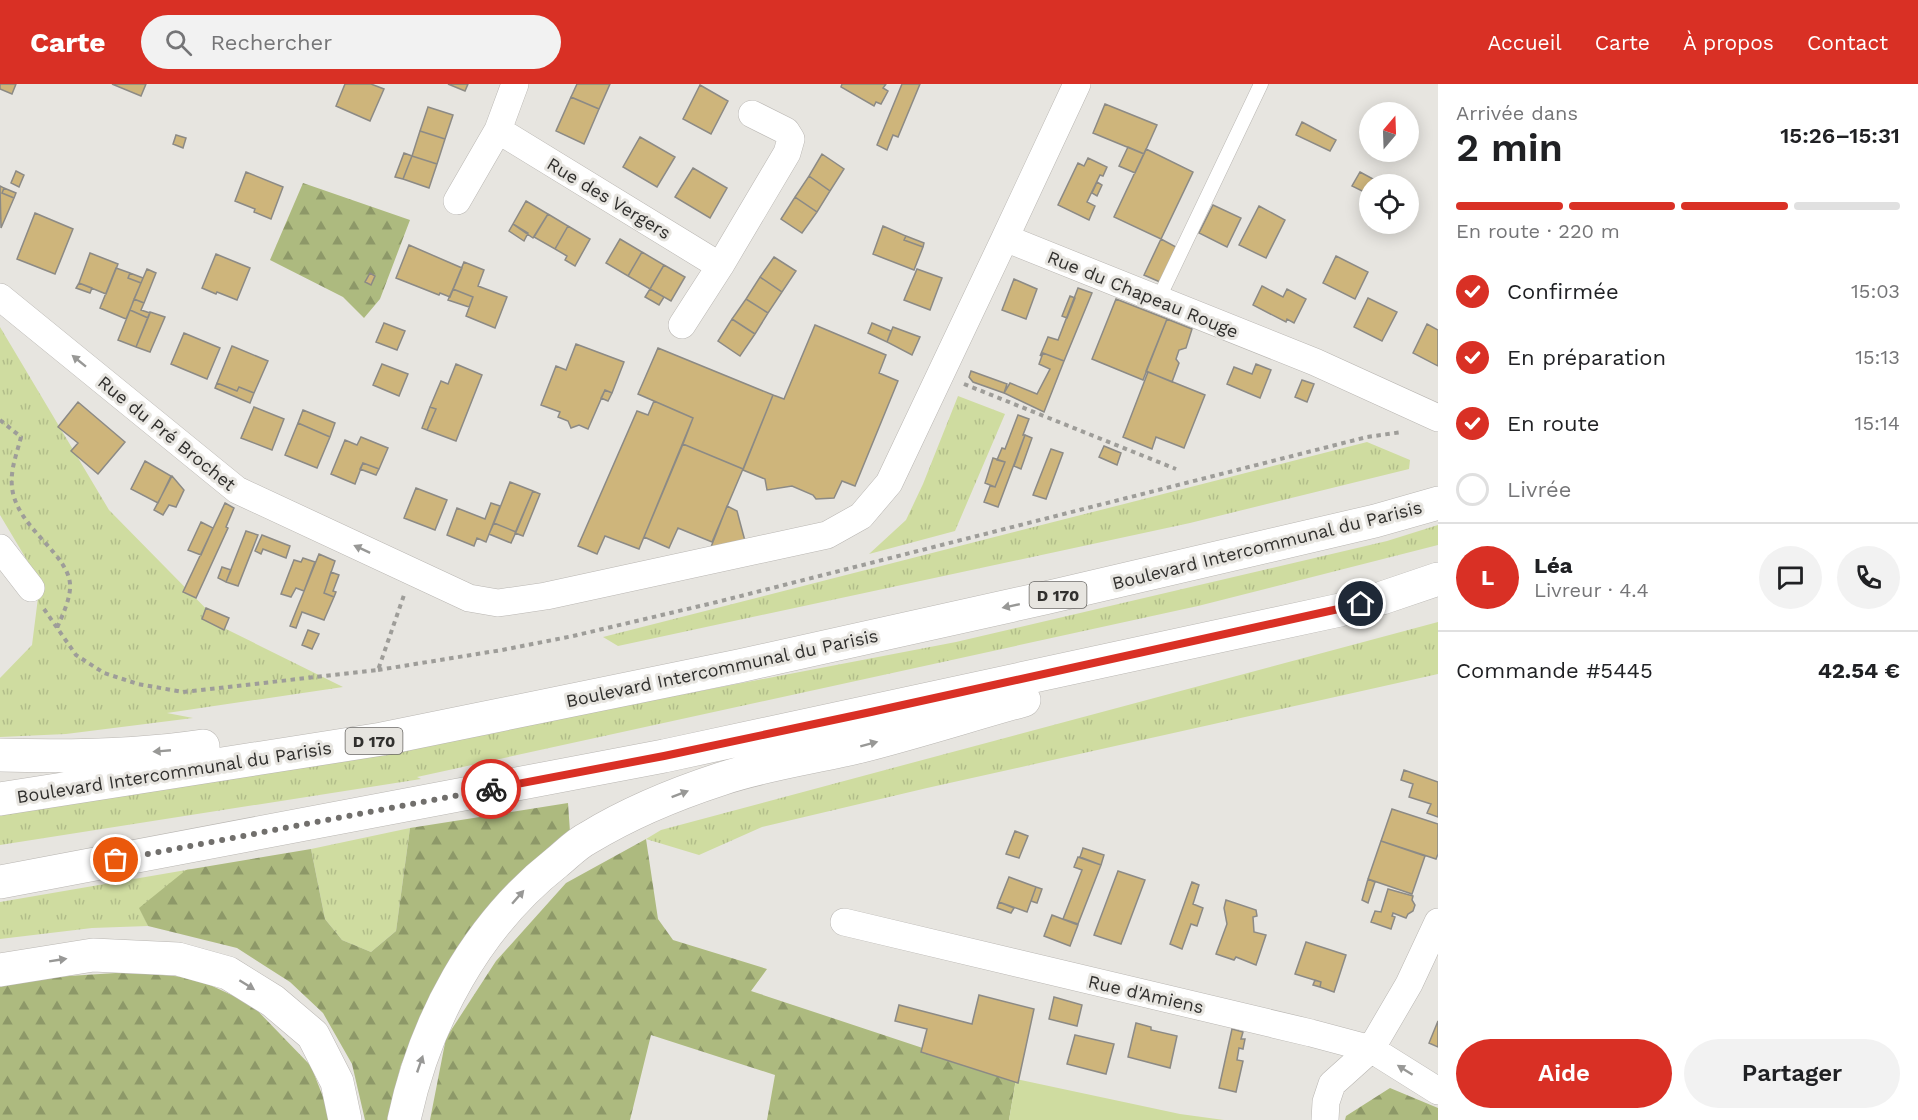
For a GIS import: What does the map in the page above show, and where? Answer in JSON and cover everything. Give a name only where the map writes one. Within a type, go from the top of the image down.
[{"type":"highway","points":[[1375,521],[1438,497]]},
{"type":"highway","name":"Boulevard Intercommunal du Parisis","points":[[0,799],[382,740],[739,666],[1179,568],[1375,521],[1438,503]]},
{"type":"highway","points":[[404,1120],[431,1033],[454,984],[483,937],[529,884],[586,838],[654,804],[722,778],[862,746],[1382,598],[1438,579]]},
{"type":"highway","points":[[0,882],[664,756],[1340,609]]},
{"type":"highway","points":[[0,755],[55,757],[188,748],[739,666]]},
{"type":"highway","points":[[0,867],[419,803]]},
{"type":"highway","points":[[0,969],[93,955],[178,959],[228,973],[273,1001],[313,1035],[337,1082],[345,1120]]},
{"type":"street","points":[[457,201],[498,130],[515,84]]},
{"type":"street","points":[[1005,238],[1069,86]]},
{"type":"street","points":[[682,325],[787,153],[791,139],[786,131],[752,114]]},
{"type":"street","name":"Rue des Vergers","points":[[498,130],[720,266]]},
{"type":"street","name":"Rue du Chapeau Rouge","points":[[1005,238],[1315,362],[1438,417]]},
{"type":"street","name":"Rue du Pré Brochet","points":[[0,297],[237,490],[468,598],[498,603],[546,596],[827,535],[861,516],[889,483],[1005,238]]},
{"type":"street","points":[[0,548],[31,588]]},
{"type":"street","name":"Rue d'Amiens","points":[[844,922],[1371,1049],[1438,1090]]},
{"type":"street","points":[[1325,1120],[1326,1102],[1332,1084],[1371,1049],[1409,984],[1438,922]]},
{"type":"lane","points":[[1158,300],[1261,84]]},
{"type":"path","points":[[941,375],[1176,469]]},
{"type":"path","points":[[0,420],[21,437],[12,470],[15,504],[28,524],[57,556],[67,571],[70,588],[57,629]]},
{"type":"path","points":[[31,588],[76,655],[104,673],[138,684],[183,692],[378,670],[584,634],[1366,437],[1408,431]]},
{"type":"path","points":[[378,670],[400,604],[415,574]]},
{"type":"green space","points":[[303,183],[410,220],[380,299],[364,318],[343,297],[270,260]]},
{"type":"green space","points":[[0,327],[109,510],[226,629],[343,687],[167,713],[193,718],[66,734],[0,737],[0,678],[32,645],[40,582],[0,515]]},
{"type":"green space","points":[[958,396],[1005,414],[955,531],[869,554],[906,520]]},
{"type":"green space","points":[[1367,442],[1410,460],[1409,469],[1190,523],[618,646],[603,637]]},
{"type":"green space","points":[[1438,525],[1438,545],[1198,606],[417,777],[421,779],[0,845],[0,814],[346,759],[956,642],[1387,541]]},
{"type":"green space","points":[[1438,622],[1438,674],[762,827],[699,855],[646,839],[661,830]]},
{"type":"green space","points":[[568,803],[570,832],[428,1008],[401,1065],[387,1120],[365,1120],[352,1064],[323,1013],[290,982],[237,948],[148,926],[139,908],[186,870],[311,849],[325,919],[342,940],[371,952],[396,931],[410,828]]},
{"type":"green space","points":[[410,828],[396,931],[371,952],[342,940],[325,919],[311,849]]},
{"type":"green space","points":[[646,839],[658,919],[673,940],[767,969],[751,991],[1016,1079],[1009,1120],[767,1120],[775,1075],[651,1035],[630,1120],[430,1120],[446,1038],[496,961],[566,883]]},
{"type":"green space","points":[[192,869],[140,908],[148,926],[92,928],[0,939],[0,902]]},
{"type":"green space","points":[[131,972],[195,978],[251,1004],[311,1066],[332,1120],[0,1120],[0,984],[54,977]]},
{"type":"green space","points":[[1016,1079],[1180,1114],[1224,1120],[1009,1120]]},
{"type":"green space","points":[[1390,1088],[1438,1108],[1438,1120],[1345,1120],[1346,1116]]},
{"type":"building","points":[[0,84],[16,84],[12,94],[0,89]]},
{"type":"building","points":[[112,84],[146,84],[141,96]]},
{"type":"building","points":[[345,84],[371,84],[384,89],[370,121],[336,106]]},
{"type":"building","points":[[448,84],[468,84],[465,91]]},
{"type":"building","points":[[577,84],[610,84],[599,109],[571,97]]},
{"type":"building","points":[[842,84],[886,84],[883,88],[888,91],[881,104],[876,102],[874,106],[841,87]]},
{"type":"building","points":[[902,84],[920,84],[898,137],[893,135],[887,150],[877,145]]},
{"type":"building","points":[[700,85],[728,101],[711,134],[683,119]]},
{"type":"building","points":[[571,97],[599,109],[584,144],[556,131]]},
{"type":"building","points":[[1105,104],[1157,125],[1144,154],[1093,133]]},
{"type":"building","points":[[428,107],[453,115],[445,139],[420,131]]},
{"type":"building","points":[[1302,122],[1336,140],[1330,151],[1296,135]]},
{"type":"building","points":[[420,131],[445,139],[437,164],[412,156]]},
{"type":"building","points":[[176,135],[186,138],[183,148],[173,144]]},
{"type":"building","points":[[640,137],[675,157],[657,187],[623,167]]},
{"type":"building","points":[[1128,147],[1144,154],[1135,173],[1119,166]]},
{"type":"building","points":[[1146,149],[1193,172],[1161,239],[1114,217]]},
{"type":"building","points":[[404,153],[412,156],[403,179],[395,177]]},
{"type":"building","points":[[822,154],[844,169],[830,191],[809,176]]},
{"type":"building","points":[[412,156],[437,164],[429,188],[403,179]]},
{"type":"building","points":[[1088,158],[1107,167],[1103,176],[1100,175],[1087,202],[1095,206],[1089,220],[1058,205],[1078,163],[1084,166]]},
{"type":"building","points":[[693,168],[727,188],[710,218],[675,197]]},
{"type":"building","points":[[16,171],[24,175],[19,187],[11,183]]},
{"type":"building","points":[[246,172],[283,187],[271,219],[235,201]]},
{"type":"building","points":[[1360,172],[1364,174],[1359,174],[1359,190],[1352,186]]},
{"type":"building","points":[[809,176],[830,191],[817,212],[795,197]]},
{"type":"building","points":[[1097,182],[1102,185],[1097,196],[1092,193]]},
{"type":"building","points":[[0,186],[4,188],[2,193],[14,198],[1,228]]},
{"type":"building","points":[[4,188],[16,193],[14,198],[2,193]]},
{"type":"building","points":[[795,197],[817,212],[802,233],[781,219]]},
{"type":"building","points":[[526,201],[548,214],[533,238],[513,224]]},
{"type":"building","points":[[1213,205],[1241,218],[1227,247],[1199,233]]},
{"type":"building","points":[[1259,206],[1285,220],[1266,258],[1239,245]]},
{"type":"building","points":[[35,213],[73,229],[55,274],[17,259]]},
{"type":"building","points":[[548,214],[568,226],[555,249],[534,237]]},
{"type":"building","points":[[513,224],[528,233],[524,241],[509,231]]},
{"type":"building","points":[[568,226],[590,239],[575,266],[565,260],[567,256],[555,249]]},
{"type":"building","points":[[883,226],[906,236],[904,240],[923,247],[914,270],[873,254]]},
{"type":"building","points":[[906,236],[924,243],[923,247],[904,240]]},
{"type":"building","points":[[620,239],[642,252],[628,276],[606,263]]},
{"type":"building","points":[[1161,239],[1176,247],[1160,282],[1144,275]]},
{"type":"building","points":[[409,245],[462,268],[450,297],[396,278]]},
{"type":"building","points":[[642,252],[664,265],[650,289],[628,276]]},
{"type":"building","points":[[90,253],[118,264],[106,294],[79,283]]},
{"type":"building","points":[[216,254],[250,268],[237,300],[202,288]]},
{"type":"building","points":[[1336,256],[1368,272],[1355,299],[1323,283]]},
{"type":"building","points":[[774,257],[796,271],[782,292],[760,277]]},
{"type":"building","points":[[464,262],[484,270],[478,286],[507,297],[495,328],[466,316],[473,297],[453,289]]},
{"type":"building","points":[[664,265],[685,277],[671,301],[650,289]]},
{"type":"building","points":[[116,268],[130,273],[128,278],[141,283],[126,319],[100,308]]},
{"type":"building","points":[[147,269],[156,273],[144,303],[134,299]]},
{"type":"building","points":[[917,269],[942,278],[930,310],[904,300]]},
{"type":"building","points":[[130,273],[143,278],[141,283],[128,278]]},
{"type":"building","points":[[370,273],[375,276],[371,285],[365,282]]},
{"type":"building","points":[[760,277],[782,292],[768,313],[746,299]]},
{"type":"building","points":[[1014,279],[1037,289],[1026,319],[1002,310]]},
{"type":"building","points":[[79,283],[92,288],[90,293],[76,288]]},
{"type":"building","points":[[1262,286],[1283,297],[1287,289],[1306,299],[1294,323],[1287,319],[1286,322],[1253,305]]},
{"type":"building","points":[[1078,288],[1092,293],[1064,361],[1043,353],[1040,356],[1048,337],[1058,340]]},
{"type":"building","points":[[453,289],[473,297],[469,307],[448,300]]},
{"type":"building","points":[[650,289],[664,297],[659,305],[645,297]]},
{"type":"building","points":[[1070,296],[1075,298],[1067,318],[1062,316]]},
{"type":"building","points":[[1368,298],[1397,312],[1382,341],[1354,327]]},
{"type":"building","points":[[134,299],[144,303],[141,310],[150,313],[148,318],[130,310]]},
{"type":"building","points":[[746,299],[768,313],[755,334],[732,319]]},
{"type":"building","points":[[1116,299],[1167,319],[1143,380],[1092,359]]},
{"type":"building","points":[[130,310],[148,318],[136,347],[118,340]]},
{"type":"building","points":[[150,312],[165,317],[150,352],[136,347]]},
{"type":"building","points":[[732,319],[755,334],[740,356],[718,341]]},
{"type":"building","points":[[1167,319],[1192,329],[1186,348],[1179,350],[1176,359],[1179,363],[1172,382],[1146,371]]},
{"type":"building","points":[[384,323],[405,331],[397,350],[376,342]]},
{"type":"building","points":[[872,323],[891,331],[887,342],[868,333]]},
{"type":"building","points":[[1427,324],[1438,330],[1438,366],[1413,353]]},
{"type":"building","points":[[815,325],[886,355],[879,373],[898,381],[855,486],[842,481],[834,498],[816,499],[813,495],[792,486],[767,490],[765,479],[743,470],[773,395],[784,399]]},
{"type":"building","points":[[893,327],[920,337],[912,355],[887,342]]},
{"type":"building","points":[[184,333],[220,348],[207,379],[171,364]]},
{"type":"building","points":[[576,344],[624,362],[612,393],[605,390],[588,429],[579,425],[571,428],[568,421],[558,417],[560,412],[541,405],[556,366],[566,370]]},
{"type":"building","points":[[232,346],[268,361],[254,393],[239,387],[237,391],[217,383]]},
{"type":"building","points":[[658,348],[773,395],[743,469],[683,444],[693,418],[638,394]]},
{"type":"building","points":[[1043,353],[1064,361],[1044,412],[1004,393],[1010,383],[1037,394],[1050,369],[1039,364]]},
{"type":"building","points":[[382,364],[408,374],[399,396],[373,385]]},
{"type":"building","points":[[456,364],[482,375],[456,441],[427,430],[436,409],[430,407],[441,381],[448,384]]},
{"type":"building","points":[[1256,364],[1271,370],[1260,398],[1227,384],[1234,367],[1252,374]]},
{"type":"building","points":[[971,371],[1007,384],[1004,393],[973,382],[969,377]]},
{"type":"building","points":[[1148,372],[1205,395],[1184,448],[1156,437],[1152,449],[1123,437]]},
{"type":"building","points":[[1302,380],[1314,384],[1307,402],[1295,397]]},
{"type":"building","points":[[217,383],[237,391],[239,387],[254,393],[250,403],[215,388]]},
{"type":"building","points":[[605,390],[612,393],[608,401],[601,398]]},
{"type":"building","points":[[654,401],[693,418],[639,549],[605,536],[597,554],[578,546],[637,411],[648,415]]},
{"type":"building","points":[[78,402],[125,442],[98,474],[71,451],[78,443],[58,427]]},
{"type":"building","points":[[254,407],[284,419],[272,450],[241,438]]},
{"type":"building","points":[[430,407],[436,409],[427,430],[422,428]]},
{"type":"building","points":[[303,410],[335,423],[330,437],[298,423]]},
{"type":"building","points":[[1018,415],[1029,419],[998,507],[984,502],[990,486],[995,487],[1005,462],[997,460],[1002,448],[1005,449]]},
{"type":"building","points":[[298,423],[330,437],[317,468],[285,455]]},
{"type":"building","points":[[1025,435],[1032,438],[1021,469],[1014,466]]},
{"type":"building","points":[[361,437],[388,448],[379,469],[363,463],[355,484],[331,474],[345,440],[357,445]]},
{"type":"building","points":[[683,444],[743,469],[712,542],[678,528],[669,548],[644,537]]},
{"type":"building","points":[[1104,446],[1121,453],[1117,465],[1099,457]]},
{"type":"building","points":[[1051,449],[1063,453],[1046,499],[1033,495]]},
{"type":"building","points":[[993,458],[1005,462],[995,487],[985,483]]},
{"type":"building","points":[[145,461],[171,476],[158,503],[131,489]]},
{"type":"building","points":[[363,463],[379,469],[376,475],[360,469]]},
{"type":"building","points":[[172,476],[184,490],[176,507],[169,505],[163,515],[154,510]]},
{"type":"building","points":[[510,482],[533,491],[516,532],[494,523]]},
{"type":"building","points":[[416,488],[447,500],[435,530],[404,518]]},
{"type":"building","points":[[533,491],[540,494],[523,536],[515,533]]},
{"type":"building","points":[[225,503],[234,508],[226,527],[228,528],[196,598],[183,592]]},
{"type":"building","points":[[491,503],[500,506],[486,542],[477,538],[474,546],[447,535],[457,508],[485,519]]},
{"type":"building","points":[[727,506],[737,511],[745,541],[711,547]]},
{"type":"building","points":[[201,522],[213,528],[201,555],[188,550]]},
{"type":"building","points":[[494,523],[516,532],[511,543],[489,534]]},
{"type":"building","points":[[246,531],[258,535],[238,586],[226,582]]},
{"type":"building","points":[[262,535],[290,546],[286,558],[263,549],[261,554],[255,551]]},
{"type":"building","points":[[319,554],[335,561],[324,593],[334,597],[324,620],[302,612],[296,628],[290,626]]},
{"type":"building","points":[[303,558],[315,562],[304,591],[296,588],[291,597],[281,594],[294,560],[301,562]]},
{"type":"building","points":[[222,567],[231,570],[226,582],[218,578]]},
{"type":"building","points":[[331,572],[339,575],[333,591],[336,592],[334,597],[324,593]]},
{"type":"building","points":[[206,608],[229,618],[224,630],[202,619]]},
{"type":"building","points":[[308,630],[319,634],[312,649],[302,645]]},
{"type":"building","points":[[1404,770],[1438,782],[1438,817],[1427,813],[1431,804],[1409,797],[1413,784],[1401,780]]},
{"type":"building","points":[[1392,809],[1438,824],[1436,859],[1381,841]]},
{"type":"building","points":[[1015,831],[1028,836],[1019,858],[1006,854]]},
{"type":"building","points":[[1381,841],[1425,856],[1412,894],[1368,879]]},
{"type":"building","points":[[1083,848],[1104,855],[1101,865],[1080,857]]},
{"type":"building","points":[[1078,857],[1101,865],[1078,924],[1063,919],[1082,870],[1074,867]]},
{"type":"building","points":[[1118,871],[1145,880],[1121,944],[1094,935]]},
{"type":"building","points":[[1009,877],[1036,887],[1027,912],[999,902]]},
{"type":"building","points":[[1368,879],[1375,882],[1368,903],[1362,900]]},
{"type":"building","points":[[1192,882],[1199,885],[1193,904],[1203,908],[1197,926],[1191,924],[1182,949],[1170,944]]},
{"type":"building","points":[[1036,887],[1042,889],[1037,903],[1031,901]]},
{"type":"building","points":[[1388,889],[1413,896],[1412,900],[1415,905],[1406,918],[1393,913],[1392,916],[1395,917],[1391,929],[1371,922],[1375,911],[1381,912]]},
{"type":"building","points":[[1226,900],[1256,910],[1257,916],[1253,917],[1254,932],[1266,935],[1256,965],[1236,957],[1234,960],[1216,954],[1227,924],[1224,908]]},
{"type":"building","points":[[999,902],[1014,908],[1011,913],[997,908]]},
{"type":"building","points":[[1052,915],[1078,925],[1070,946],[1044,936]]},
{"type":"building","points":[[1306,942],[1346,955],[1334,992],[1320,987],[1321,982],[1295,974]]},
{"type":"building","points":[[1315,980],[1321,982],[1320,987],[1313,985]]},
{"type":"building","points":[[979,995],[1034,1009],[1018,1083],[921,1052],[927,1029],[895,1021],[899,1005],[972,1024]]},
{"type":"building","points":[[1054,997],[1082,1005],[1077,1026],[1049,1019]]},
{"type":"building","points":[[1438,1021],[1438,1047],[1429,1043]]},
{"type":"building","points":[[1136,1023],[1151,1027],[1151,1030],[1177,1036],[1170,1068],[1128,1057]]},
{"type":"building","points":[[1232,1029],[1243,1032],[1241,1039],[1245,1039],[1243,1049],[1239,1048],[1237,1060],[1243,1061],[1236,1092],[1219,1088]]},
{"type":"building","points":[[1075,1035],[1114,1044],[1106,1074],[1067,1064]]},
{"type":"way so far","points":[[116,860],[491,789]]},
{"type":"route","points":[[491,789],[664,756],[871,712],[1361,604]]}]
